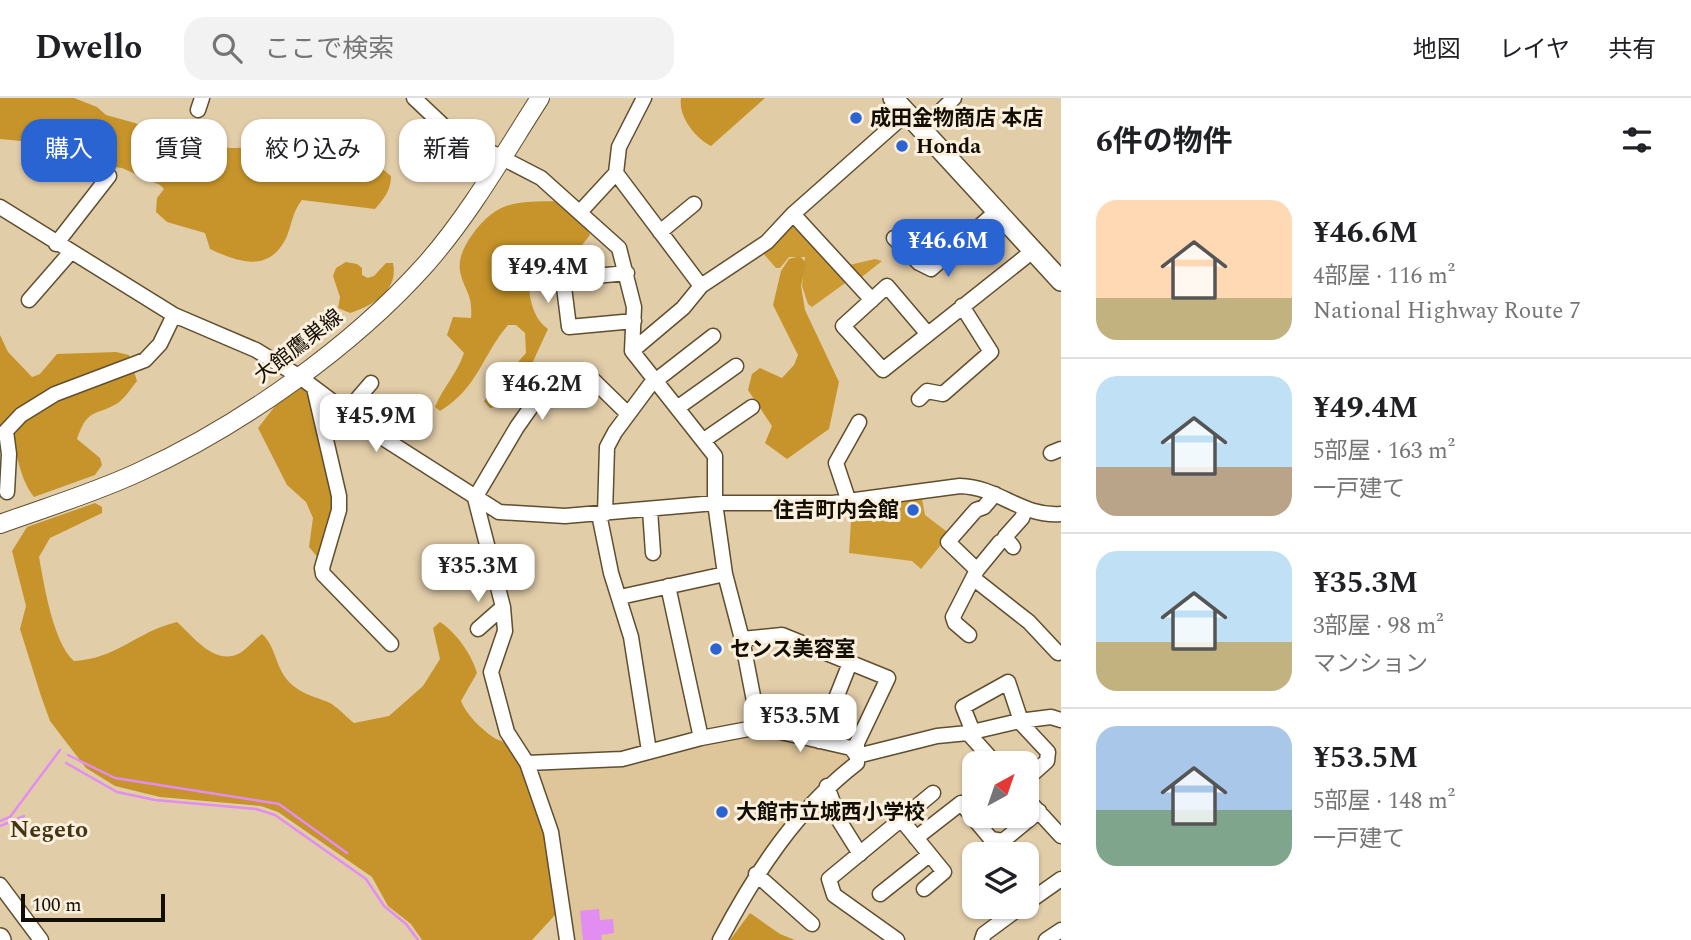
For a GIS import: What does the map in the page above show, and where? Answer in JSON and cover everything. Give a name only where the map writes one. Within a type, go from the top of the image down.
[{"type":"highway","points":[[900,105],[1061,281]]},
{"type":"main road","name":"大館鷹巣線","points":[[1,521],[140,472],[307,382],[425,266],[457,226],[540,98]]},
{"type":"street","points":[[414,98],[448,130],[541,178],[619,248],[627,273],[634,321],[632,351],[715,456],[715,503],[725,574],[760,727]]},
{"type":"street","points":[[580,212],[616,173],[619,148],[644,98]]},
{"type":"street","points":[[922,129],[954,98]]},
{"type":"street","points":[[632,351],[683,308],[701,286],[767,242],[900,105]]},
{"type":"street","points":[[616,173],[701,286]]},
{"type":"street","points":[[56,244],[104,182]]},
{"type":"street","points":[[660,232],[694,204]]},
{"type":"street","points":[[0,207],[174,316],[256,350],[307,382],[373,431],[499,512],[602,514],[715,503],[849,502],[976,486],[1025,510],[1061,514]]},
{"type":"street","points":[[894,238],[919,263],[931,270],[997,211]]},
{"type":"street","points":[[793,214],[872,300]]},
{"type":"street","points":[[927,333],[887,286],[843,326],[883,370],[1034,250]]},
{"type":"street","points":[[29,299],[70,253]]},
{"type":"street","points":[[627,273],[563,279],[569,327],[634,321]]},
{"type":"street","points":[[919,399],[927,391],[943,394],[992,352],[962,306]]},
{"type":"street","points":[[6,492],[9,454],[6,431],[13,423],[55,394],[145,360],[160,344],[174,316]]},
{"type":"street","points":[[649,751],[631,637],[611,573],[602,514],[607,447],[628,414],[655,381],[713,337]]},
{"type":"street","points":[[677,408],[736,366]]},
{"type":"street","points":[[567,940],[551,832],[527,763],[508,732],[491,672],[505,631],[503,607],[475,498],[517,426],[545,391],[565,386],[580,372],[586,373],[628,414]]},
{"type":"street","points":[[307,382],[339,496],[339,510],[322,568],[323,574],[391,644]]},
{"type":"street","points":[[346,412],[371,383]]},
{"type":"street","points":[[373,431],[393,405]]},
{"type":"street","points":[[704,440],[752,407]]},
{"type":"street","points":[[849,502],[836,463],[859,422]]},
{"type":"street","points":[[995,494],[984,507],[976,510],[948,542],[975,574],[1029,622],[1058,653]]},
{"type":"street","points":[[650,510],[653,553]]},
{"type":"street","points":[[970,635],[953,617],[975,574],[1006,545],[1005,537],[1022,518],[1025,510]]},
{"type":"street","points":[[620,597],[725,574]]},
{"type":"street","points":[[668,586],[701,738]]},
{"type":"street","points":[[478,629],[503,607]]},
{"type":"street","points":[[720,940],[756,874],[827,786],[857,763],[857,743],[888,678],[782,635],[742,639]]},
{"type":"street","points":[[819,741],[850,663]]},
{"type":"street","points":[[985,751],[970,733],[963,707],[1008,682],[1020,721],[1048,752],[1046,761],[1040,767]]},
{"type":"street","points":[[857,756],[937,736],[970,733],[1020,721],[1051,717],[1061,720]]},
{"type":"street","points":[[527,763],[622,759],[701,738],[760,727],[851,748],[857,756]]},
{"type":"street","points":[[827,786],[840,822],[860,854]]},
{"type":"street","points":[[897,940],[834,895],[829,879],[933,793]]},
{"type":"street","points":[[916,838],[962,804]]},
{"type":"street","points":[[1040,812],[1061,836]]},
{"type":"street","points":[[900,818],[944,872],[924,889]]},
{"type":"street","points":[[981,828],[990,839],[1003,841],[1019,828]]},
{"type":"street","points":[[880,894],[929,855]]},
{"type":"street","points":[[756,874],[813,924]]},
{"type":"street","points":[[1039,895],[1061,879]]},
{"type":"street","points":[[0,885],[41,940]]},
{"type":"street","points":[[982,940],[984,934],[1004,919]]},
{"type":"street","points":[[1047,940],[1061,930]]},
{"type":"shaded area","points":[[0,98],[74,98],[97,107],[106,115],[131,122],[131,172],[117,167],[117,119],[21,119],[21,141],[0,139]]},
{"type":"shaded area","points":[[681,98],[765,98],[711,146],[699,138],[689,126],[682,112]]},
{"type":"shaded area","points":[[227,148],[241,148],[241,182],[385,182],[385,172],[391,176],[390,186],[375,209],[302,200],[280,248],[272,256],[253,262],[231,258],[210,249],[205,233],[167,222],[156,212],[157,198],[164,189],[153,182],[227,182]]},
{"type":"shaded area","points":[[559,201],[585,224],[590,235],[582,245],[534,252],[531,261],[530,294],[535,314],[548,329],[529,370],[526,394],[510,404],[490,408],[484,401],[526,353],[525,333],[516,325],[508,325],[472,381],[453,402],[440,411],[435,407],[464,353],[447,335],[453,317],[471,318],[471,303],[460,271],[461,256],[467,243],[482,223],[500,209],[520,203]]},
{"type":"shaded area","points":[[788,224],[794,224],[848,281],[812,307],[808,304],[802,286],[805,257],[789,257],[780,268],[776,268],[762,252]]},
{"type":"shaded area","points":[[800,256],[806,263],[801,286],[805,310],[839,382],[829,429],[787,459],[765,443],[772,426],[748,390],[752,374],[760,368],[782,378],[794,365],[798,355],[773,305],[781,271],[789,259]]},
{"type":"shaded area","points":[[875,259],[882,261],[858,280],[845,266]]},
{"type":"shaded area","points":[[346,262],[357,264],[362,268],[362,275],[368,278],[374,276],[386,263],[393,263],[394,273],[392,282],[382,296],[350,313],[338,308],[340,297],[333,276],[336,268]]},
{"type":"shaded area","points":[[0,335],[8,352],[32,377],[40,374],[57,354],[116,352],[129,355],[137,381],[118,403],[89,417],[77,439],[100,458],[102,465],[95,475],[34,497],[29,490],[9,427],[3,424],[0,444]]},
{"type":"shaded area","points":[[296,384],[311,395],[325,448],[322,455],[337,496],[320,560],[309,547],[313,518],[306,502],[287,485],[258,428],[286,392]]},
{"type":"shaded area","points":[[922,499],[925,515],[950,534],[921,569],[912,561],[849,553],[852,507]]},
{"type":"shaded area","points":[[95,503],[102,507],[102,513],[50,538],[39,557],[55,627],[60,641],[74,661],[102,655],[177,622],[197,642],[222,656],[240,653],[262,634],[289,682],[303,692],[331,704],[354,723],[389,716],[423,686],[440,659],[433,628],[440,622],[452,632],[467,652],[477,673],[461,701],[463,706],[479,726],[507,744],[518,759],[528,777],[542,820],[559,904],[555,915],[532,940],[422,940],[411,924],[388,906],[372,877],[278,812],[261,806],[160,797],[115,786],[86,768],[50,721],[41,696],[20,629],[26,606],[12,551],[27,527]]},
{"type":"shaded area","points":[[760,732],[848,754],[848,760],[814,789],[776,835],[747,876],[714,940],[570,940],[546,795],[533,766]]},
{"type":"shaded area","points":[[599,909],[600,920],[613,919],[614,933],[601,935],[602,940],[583,940],[580,911]]},
{"type":"shaded area","points":[[750,913],[780,934],[795,940],[730,940]]},
{"type":"waterway","points":[[0,821],[10,817],[60,750]]},
{"type":"waterway","points":[[68,755],[115,778],[279,804],[347,853]]},
{"type":"waterway","points":[[66,763],[117,792],[155,800],[256,809],[275,815],[366,879],[384,906],[406,924],[418,940]]},
{"type":"waterway","points":[[0,826],[24,816]]},
{"type":"place","name":"成田金物商店 本店","points":[[856,118]]},
{"type":"place","name":"Honda","points":[[902,146]]},
{"type":"place","name":"住吉町内会館","points":[[913,510]]},
{"type":"place","name":"センス美容室","points":[[716,649]]},
{"type":"place","name":"大館市立城西小学校","points":[[722,812]]},
{"type":"district","name":"Negeto","points":[[49,829]]}]
